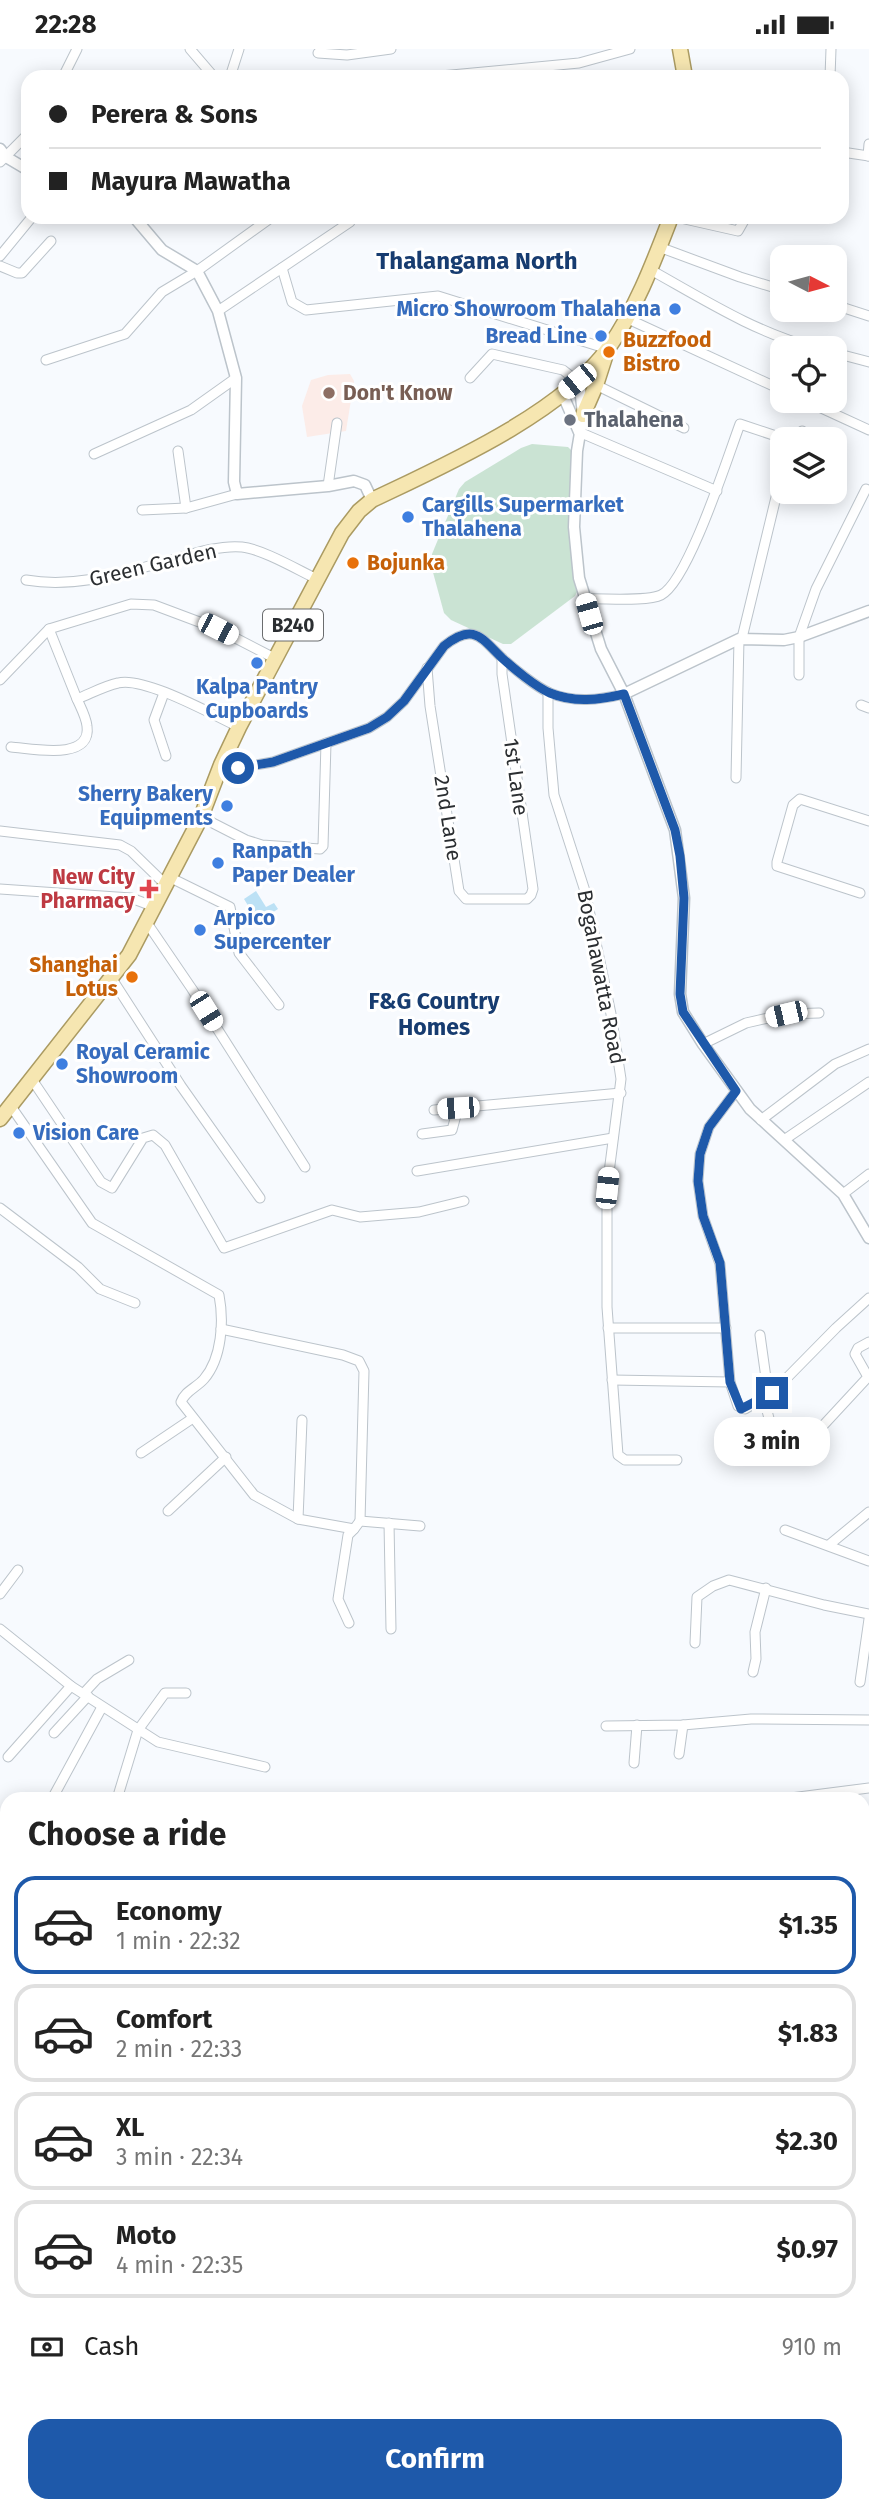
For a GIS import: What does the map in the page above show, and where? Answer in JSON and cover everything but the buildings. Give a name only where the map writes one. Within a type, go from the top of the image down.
[{"type":"main road","points":[[680,49],[684,70]]},
{"type":"main road","name":"B240","points":[[0,1119],[129,955],[201,817],[220,765],[239,727],[342,533],[359,511],[372,500],[483,445],[577,381],[608,349],[626,318],[668,224]]},
{"type":"main road","points":[[583,415],[608,349]]},
{"type":"street","points":[[66,70],[77,49]]},
{"type":"street","points":[[190,49],[208,70]]},
{"type":"street","points":[[232,70],[239,49]]},
{"type":"street","points":[[318,53],[347,55],[391,49]]},
{"type":"street","points":[[504,70],[579,63],[630,49]]},
{"type":"street","points":[[830,70],[831,49]]},
{"type":"street","points":[[21,140],[2,156],[21,166]]},
{"type":"street","points":[[849,153],[868,156],[869,144]]},
{"type":"street","points":[[0,255],[26,224]]},
{"type":"street","points":[[144,224],[162,250],[197,271],[218,311],[236,378],[234,482],[237,494]]},
{"type":"street","points":[[46,359],[125,334],[162,292],[197,271],[262,224]]},
{"type":"street","points":[[218,311],[346,224]]},
{"type":"street","points":[[701,224],[738,231],[742,224]]},
{"type":"street","points":[[0,266],[17,273],[22,272],[51,241]]},
{"type":"street","points":[[659,247],[770,286]]},
{"type":"street","points":[[282,268],[292,302],[306,310],[438,296],[608,349]]},
{"type":"street","points":[[649,269],[742,322],[775,336]]},
{"type":"street","points":[[847,309],[869,316]]},
{"type":"street","points":[[626,318],[770,384]]},
{"type":"street","points":[[470,378],[492,354],[563,370],[577,381],[580,387],[583,415],[579,432],[574,540],[579,578],[601,649],[624,694],[675,830],[684,898],[680,994],[683,1012],[736,1091],[761,1120],[843,1194],[869,1238]]},
{"type":"street","points":[[847,356],[869,362]]},
{"type":"street","points":[[94,454],[191,410],[236,378]]},
{"type":"street","points":[[596,385],[684,428]]},
{"type":"street","points":[[562,393],[579,432],[717,491]]},
{"type":"street","points":[[832,413],[869,430]]},
{"type":"street","points":[[328,486],[337,423]]},
{"type":"street","points":[[585,599],[642,599],[661,595],[675,582],[717,491],[740,424],[770,434]]},
{"type":"street","points":[[178,451],[186,508]]},
{"type":"street","points":[[142,510],[186,508],[237,494],[354,481],[365,485],[372,500]]},
{"type":"street","points":[[799,675],[799,637],[816,589],[866,489]]},
{"type":"street","points":[[736,778],[740,639],[774,504]]},
{"type":"street","name":"Green Garden","points":[[26,580],[51,584],[97,578],[200,552],[242,547],[254,549],[317,579]]},
{"type":"street","points":[[0,680],[49,629],[131,604],[154,605],[218,629],[276,659]]},
{"type":"street","points":[[220,765],[238,768],[273,762],[369,728],[387,717],[404,701],[444,646],[467,634],[483,637],[502,658],[548,692],[580,700],[603,699],[624,694],[740,639],[784,640],[799,637],[869,611]]},
{"type":"street","points":[[11,747],[65,751],[82,743],[87,734],[87,725],[49,629]]},
{"type":"street","name":"1st Lane","points":[[502,658],[503,686],[533,889],[531,895]]},
{"type":"street","name":"2nd Lane","points":[[427,668],[430,706],[459,891],[466,899],[527,898],[531,895]]},
{"type":"street","points":[[77,699],[118,683],[131,682],[164,692],[239,727]]},
{"type":"street","points":[[164,692],[154,720],[166,756]]},
{"type":"street","name":"Bogahawatta Road","points":[[548,692],[554,795],[585,891],[617,1046],[621,1093],[607,1188],[608,1328],[618,1455],[620,1458],[677,1459]]},
{"type":"street","points":[[201,817],[246,840],[262,845],[320,849],[323,846],[326,743]]},
{"type":"street","points":[[860,893],[777,866],[777,862],[793,805],[800,799],[869,821]]},
{"type":"street","points":[[0,831],[120,845],[167,881],[230,907],[239,953],[279,1005]]},
{"type":"street","points":[[0,889],[131,898],[155,907]]},
{"type":"street","points":[[147,923],[305,1167]]},
{"type":"street","points":[[112,979],[181,1086],[260,1198]]},
{"type":"street","points":[[703,1044],[746,1023],[786,1014],[819,1013]]},
{"type":"street","points":[[761,1120],[835,1064],[869,1049]]},
{"type":"street","points":[[31,1078],[101,1182],[112,1188],[143,1138],[153,1135],[165,1145],[224,1248],[332,1210],[360,1217],[419,1212],[464,1201]]},
{"type":"street","points":[[784,1140],[869,1082]]},
{"type":"street","points":[[736,1091],[709,1127],[700,1154],[698,1181],[703,1216],[720,1263],[730,1382],[741,1409],[772,1393],[869,1298]]},
{"type":"street","points":[[434,1110],[621,1093]]},
{"type":"street","points":[[10,1105],[92,1223],[219,1295],[222,1308],[221,1329],[214,1360],[204,1378],[183,1396],[181,1402],[254,1495],[298,1519],[357,1525],[420,1525]]},
{"type":"street","points":[[422,1134],[452,1130],[458,1108]]},
{"type":"street","points":[[417,1171],[613,1138]]},
{"type":"street","points":[[843,1194],[869,1174]]},
{"type":"street","points":[[0,1208],[78,1267],[100,1289],[135,1303]]},
{"type":"street","points":[[608,1328],[726,1328]]},
{"type":"street","points":[[221,1329],[343,1355],[359,1361],[364,1371],[357,1525],[348,1535],[338,1599],[349,1623]]},
{"type":"street","points":[[760,1335],[766,1378],[772,1393]]},
{"type":"street","points":[[818,1431],[868,1377],[855,1354],[858,1348],[869,1342]]},
{"type":"street","points":[[612,1380],[730,1382]]},
{"type":"street","points":[[764,1399],[772,1430]]},
{"type":"street","points":[[141,1453],[193,1417]]},
{"type":"street","points":[[298,1519],[302,1420]]},
{"type":"street","points":[[168,1511],[226,1457]]},
{"type":"street","points":[[829,1545],[869,1512]]},
{"type":"street","points":[[389,1523],[391,1629]]},
{"type":"street","points":[[785,1530],[869,1561]]},
{"type":"street","points":[[0,1594],[18,1570]]},
{"type":"street","points":[[695,1643],[696,1597],[729,1580],[766,1588],[869,1616],[860,1682]]},
{"type":"street","points":[[753,1672],[756,1659],[755,1632],[766,1588]]},
{"type":"street","points":[[0,1629],[71,1686],[158,1742],[265,1767]]},
{"type":"street","points":[[54,1733],[97,1679],[129,1660]]},
{"type":"street","points":[[8,1757],[71,1686]]},
{"type":"street","points":[[119,1792],[138,1730],[165,1693],[186,1693]]},
{"type":"street","points":[[56,1792],[102,1707]]},
{"type":"street","points":[[606,1726],[683,1725],[751,1719],[869,1720]]},
{"type":"street","points":[[634,1763],[637,1725]]},
{"type":"street","points":[[679,1754],[683,1725]]},
{"type":"street","points":[[838,1792],[869,1788]]},
{"type":"shaded area","name":"Don't Know","points":[[350,374],[354,381],[346,431],[307,437],[302,406],[311,380],[328,375]]},
{"type":"green space","points":[[532,444],[568,447],[575,454],[579,588],[575,596],[511,644],[503,644],[451,620],[444,613],[431,565],[432,554],[459,489],[465,482]]},
{"type":"water","points":[[256,891],[266,907],[274,903],[278,909],[258,922],[244,899]]},
{"type":"place","name":"Micro Showroom Thalahena","points":[[675,309]]},
{"type":"place","name":"Bread Line","points":[[601,336]]},
{"type":"place","name":"Buzzfood Bistro","points":[[609,352]]},
{"type":"place","name":"Don't Know","points":[[329,393]]},
{"type":"place","name":"Thalahena","points":[[570,420]]},
{"type":"place","name":"Cargills Supermarket Thalahena","points":[[408,517]]},
{"type":"place","name":"Bojunka","points":[[353,563]]},
{"type":"place","name":"Kalpa Pantry Cupboards","points":[[257,663]]},
{"type":"place","name":"Sherry Bakery Equipments","points":[[227,806]]},
{"type":"place","name":"Ranpath Paper Dealer","points":[[218,863]]},
{"type":"place","name":"New City Pharmacy","points":[[149,889]]},
{"type":"place","name":"Arpico Supercenter","points":[[200,930]]},
{"type":"place","name":"Shanghai Lotus","points":[[132,977]]},
{"type":"place","name":"Royal Ceramic Showroom","points":[[62,1064]]},
{"type":"place","name":"Vision Care","points":[[19,1133]]},
{"type":"district","name":"Thalangama North","points":[[477,261]]},
{"type":"district","name":"F&G Country Homes","points":[[434,1014]]},
{"type":"route","points":[[238,768],[273,762],[369,728],[387,717],[404,701],[444,646],[467,634],[483,637],[502,658],[548,692],[580,700],[603,699],[624,694],[675,830],[680,856],[684,898],[680,994],[683,1012],[736,1091],[709,1127],[700,1154],[698,1181],[703,1216],[720,1263],[730,1382],[741,1409],[772,1393]]}]
